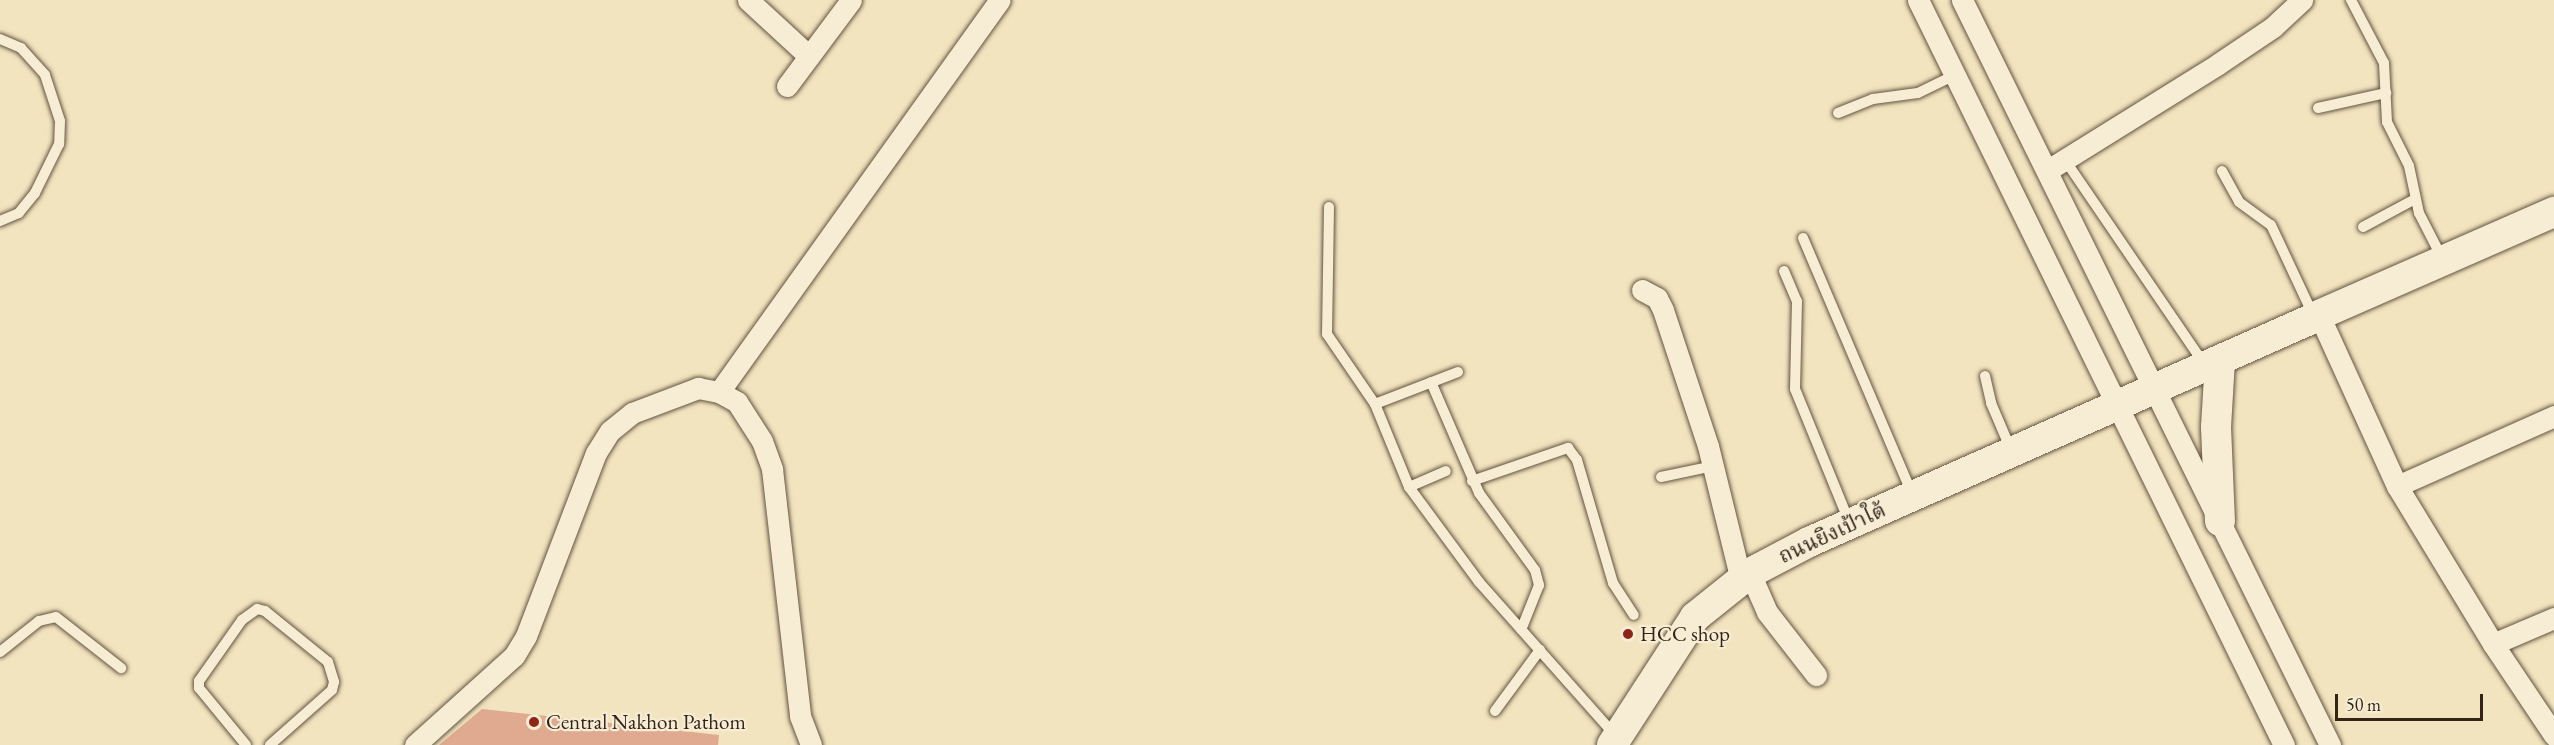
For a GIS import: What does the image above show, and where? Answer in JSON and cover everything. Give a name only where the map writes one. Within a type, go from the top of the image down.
[{"type":"main road","name":"ถนนยิงเป้าใต้","points":[[1615,741],[1695,618],[1746,576],[1913,496],[2554,212]]},
{"type":"main road","points":[[2213,364],[2220,521]]},
{"type":"street","points":[[748,0],[809,56]]},
{"type":"street","points":[[787,86],[851,0]]},
{"type":"street","points":[[719,392],[999,0]]},
{"type":"street","points":[[1918,0],[2284,745]]},
{"type":"street","points":[[1962,0],[2056,165],[2155,390],[2330,745]]},
{"type":"street","points":[[2056,165],[2228,58],[2272,27],[2302,0]]},
{"type":"street","points":[[1642,290],[1657,298],[1663,310],[1746,576],[1767,612],[1816,675]]},
{"type":"street","points":[[2317,316],[2397,486],[2493,644],[2554,735]]},
{"type":"street","points":[[428,742],[500,671],[526,636],[596,453],[610,431],[632,413],[675,394],[698,388],[719,392],[746,412],[772,469],[800,716],[811,745]]},
{"type":"street","points":[[2397,486],[2554,416]]},
{"type":"street","points":[[2493,644],[2554,618]]},
{"type":"lane","points":[[2351,0],[2384,63],[2387,122],[2409,166],[2415,199],[2443,261]]},
{"type":"lane","points":[[0,39],[21,48],[45,75],[60,121],[59,144],[35,193],[19,213],[0,221]]},
{"type":"lane","points":[[1838,113],[1872,99],[1918,93],[1955,75]]},
{"type":"lane","points":[[2318,108],[2386,93]]},
{"type":"lane","points":[[2056,165],[2213,364]]},
{"type":"lane","points":[[2222,171],[2239,202],[2271,225],[2317,316]]},
{"type":"lane","points":[[2363,227],[2415,199]]},
{"type":"lane","points":[[1329,207],[1327,334],[1375,404],[1409,487],[1438,531],[1615,741]]},
{"type":"lane","points":[[1803,238],[1913,496]]},
{"type":"lane","points":[[1784,271],[1797,301],[1795,389],[1851,524]]},
{"type":"lane","points":[[1375,404],[1458,372]]},
{"type":"lane","points":[[1985,376],[1991,403],[2012,453]]},
{"type":"lane","points":[[1431,382],[1472,481],[1535,570],[1539,585],[1521,630]]},
{"type":"lane","points":[[1472,481],[1568,448],[1577,460],[1613,583],[1634,615]]},
{"type":"lane","points":[[1661,477],[1713,466]]},
{"type":"lane","points":[[1409,487],[1446,471]]},
{"type":"lane","points":[[246,745],[199,688],[199,681],[242,620],[257,609],[265,611],[328,662],[334,682],[333,690],[270,745]]},
{"type":"lane","points":[[0,652],[39,621],[56,617],[121,668]]},
{"type":"lane","points":[[1495,711],[1540,650]]},
{"type":"building","name":"Central Nakhon Pathom","points":[[482,709],[719,735],[718,745],[439,745]]},
{"type":"place","name":"HCC shop","points":[[1628,634]]},
{"type":"place","name":"Central Nakhon Pathom","points":[[534,722]]}]
